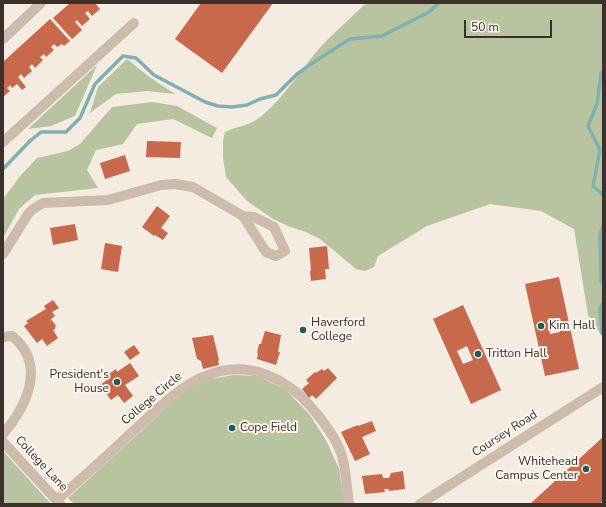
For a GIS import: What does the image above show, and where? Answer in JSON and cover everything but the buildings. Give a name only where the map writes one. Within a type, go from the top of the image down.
[{"type":"street","points":[[3,39],[41,3]]},
{"type":"street","points":[[3,142],[134,23]]},
{"type":"street","points":[[3,254],[28,214],[43,203],[108,200],[161,185],[175,184],[193,187],[243,216]]},
{"type":"street","points":[[3,337],[12,336],[19,342],[28,357],[32,374],[29,391],[18,416],[3,434]]},
{"type":"street","name":"College Circle","points":[[58,502],[162,406],[189,384],[212,373],[243,369],[259,371],[284,382],[303,398],[315,411],[335,441],[341,454],[345,471],[349,504]]},
{"type":"street","name":"Coursey Road","points":[[427,502],[603,387]]},
{"type":"street","name":"College Lane","points":[[3,442],[58,502]]},
{"type":"green space","points":[[366,3],[603,3],[603,338],[588,315],[574,229],[541,211],[490,204],[427,226],[378,256],[374,267],[365,271],[356,269],[320,239],[273,219],[247,201],[226,177],[223,158],[223,141],[225,132],[256,120],[273,106],[310,59]]},
{"type":"green space","points":[[127,59],[148,76],[175,94],[147,91],[116,94],[90,113],[98,87]]},
{"type":"green space","points":[[97,65],[75,116],[51,126],[28,129]]},
{"type":"green space","points":[[152,102],[177,106],[217,128],[212,138],[173,119],[137,124],[123,144],[96,150],[87,170],[98,188],[35,195],[19,209],[3,238],[3,199],[21,175],[37,158],[68,151],[80,144],[112,107]]},
{"type":"green space","name":"Cope Field","points":[[234,375],[258,376],[286,390],[310,415],[327,442],[339,469],[345,504],[74,504],[68,498],[178,397],[204,380]]},
{"type":"green space","points":[[3,451],[51,504],[3,504]]},
{"type":"waterway","points":[[3,169],[30,141],[41,132],[66,132],[80,118],[95,84],[123,56],[136,58],[154,75],[205,102],[218,106],[232,107],[247,105],[260,99],[276,95],[297,74],[350,39],[382,36],[429,12],[439,3]]},
{"type":"waterway","points":[[603,71],[601,73],[597,104],[588,126],[600,150],[593,186],[603,195]]},
{"type":"waterway","points":[[603,226],[600,234],[601,280],[603,284]]},
{"type":"waterway","points":[[602,333],[600,309],[603,303]]},
{"type":"place","name":"Kim Hall","points":[[541,326]]},
{"type":"place","name":"Haverford College","points":[[303,330]]},
{"type":"place","name":"Tritton Hall","points":[[478,354]]},
{"type":"place","name":"President's House","points":[[117,382]]},
{"type":"place","name":"Cope Field","points":[[232,428]]},
{"type":"place","name":"Whitehead Campus Center","points":[[586,469]]}]
